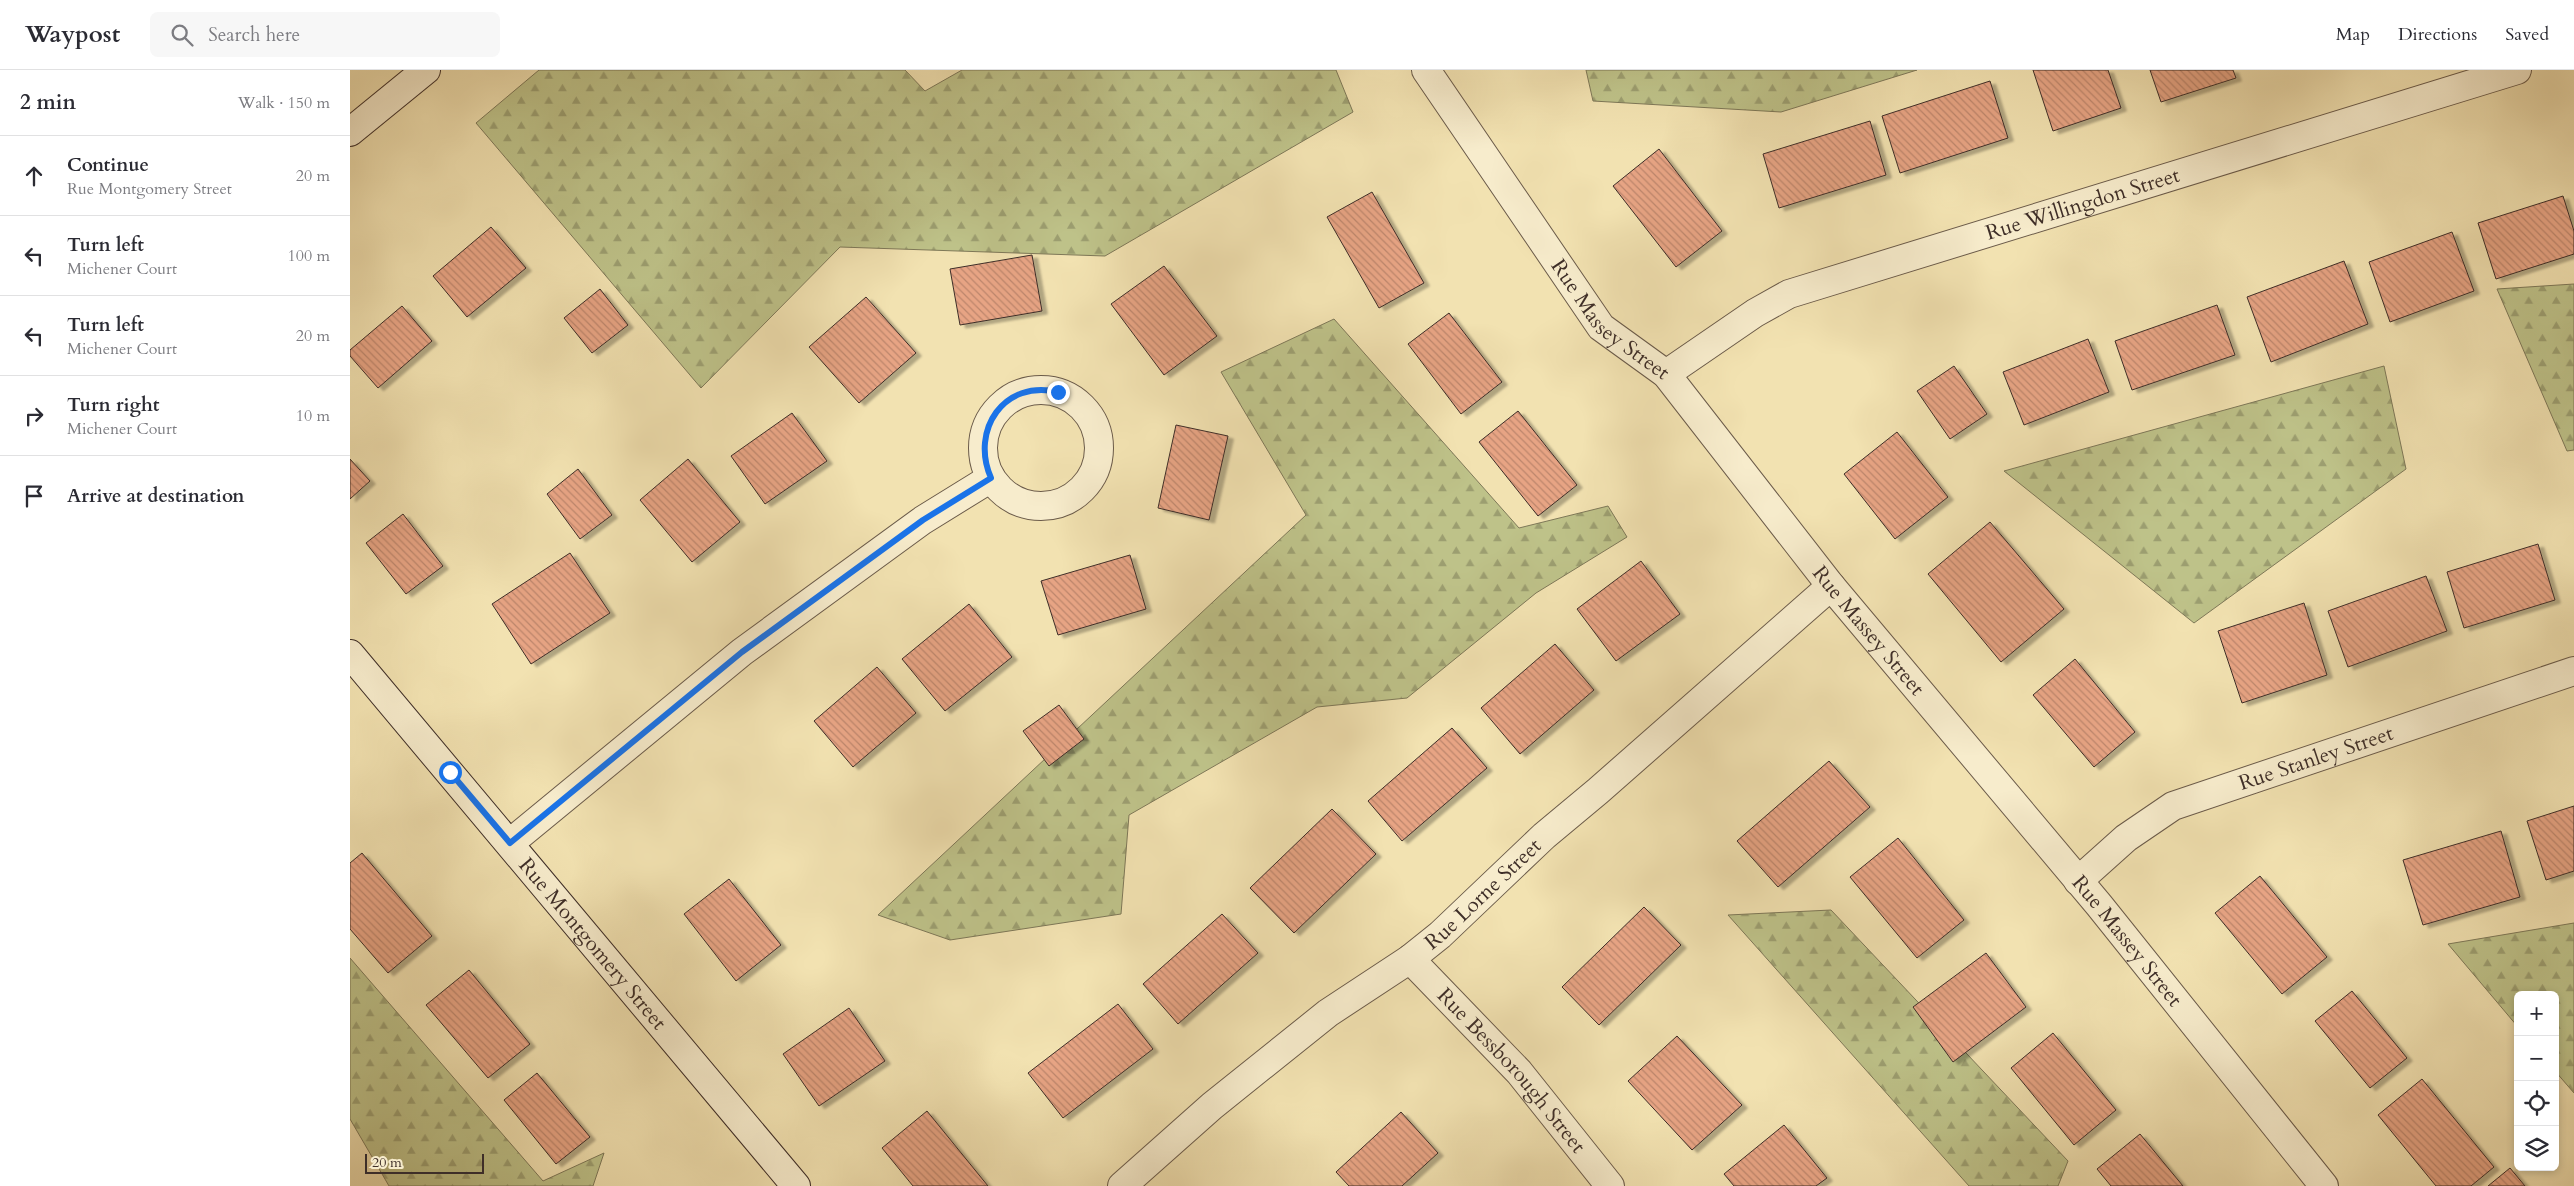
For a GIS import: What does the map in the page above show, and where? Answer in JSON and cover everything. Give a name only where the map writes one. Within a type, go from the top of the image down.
[{"type":"street","points":[[350,132],[426,70]]},
{"type":"street","name":"Rue Massey Street","points":[[1426,70],[1600,327],[1666,374],[1831,586],[2078,881],[2324,1186]]},
{"type":"street","name":"Rue Willingdon Street","points":[[1666,374],[1755,313],[1789,294],[2516,70]]},
{"type":"street","points":[[1031,390],[1058,392],[1066,395],[1084,408],[1092,420],[1098,434],[1100,449],[1097,464],[1087,484],[1072,497],[1054,504],[1039,506],[1022,502],[1001,490],[991,478],[983,450],[985,432],[997,410],[1010,398],[1031,390]]},
{"type":"street","points":[[510,843],[742,652],[923,520],[991,478]]},
{"type":"street","name":"Rue Lorne Street","points":[[1122,1186],[1212,1106],[1328,1013],[1410,959],[1440,935],[1544,836],[1598,791],[1831,586]]},
{"type":"street","name":"Rue Montgomery Street","points":[[350,654],[796,1186]]},
{"type":"street","name":"Rue Stanley Street","points":[[2078,881],[2126,838],[2173,806],[2574,670]]},
{"type":"street","name":"Rue Bessborough Street","points":[[1410,959],[1518,1072],[1610,1186]]},
{"type":"green space","points":[[539,70],[905,70],[925,91],[962,70],[1336,70],[1353,112],[1105,256],[840,247],[701,388],[476,123]]},
{"type":"green space","points":[[1586,70],[1917,70],[1781,112],[1593,101]]},
{"type":"green space","points":[[2574,284],[2574,450],[2567,451],[2497,289]]},
{"type":"green space","points":[[1334,319],[1519,528],[1608,506],[1627,537],[1536,593],[1407,698],[1317,707],[1129,815],[1121,914],[950,940],[878,915],[1306,515],[1221,372]]},
{"type":"green space","points":[[2384,366],[2406,469],[2194,623],[2004,471]]},
{"type":"green space","points":[[1831,910],[2068,1161],[2058,1186],[1969,1186],[1728,915]]},
{"type":"green space","points":[[2574,923],[2574,1093],[2559,1076],[2559,991],[2514,991],[2514,1022],[2448,944]]},
{"type":"green space","points":[[350,958],[543,1181],[604,1153],[593,1186],[389,1186],[350,1119]]},
{"type":"building","points":[[2033,70],[2108,70],[2121,108],[2053,131]]},
{"type":"building","points":[[2150,70],[2233,70],[2236,78],[2161,102]]},
{"type":"building","points":[[1990,81],[2008,138],[1900,173],[1882,116]]},
{"type":"building","points":[[1870,121],[1886,175],[1779,208],[1763,154]]},
{"type":"building","points":[[1659,149],[1722,231],[1676,267],[1613,186]]},
{"type":"building","points":[[1372,192],[1424,283],[1379,308],[1327,217]]},
{"type":"building","points":[[2563,196],[2574,231],[2574,254],[2496,279],[2478,223]]},
{"type":"building","points":[[491,227],[526,268],[467,317],[433,276]]},
{"type":"building","points":[[2452,232],[2474,291],[2390,322],[2369,262]]},
{"type":"building","points":[[1032,255],[1042,311],[960,325],[950,269]]},
{"type":"building","points":[[2344,261],[2368,324],[2271,362],[2247,297]]},
{"type":"building","points":[[1164,266],[1217,336],[1164,375],[1111,304]]},
{"type":"building","points":[[600,289],[628,325],[592,353],[564,318]]},
{"type":"building","points":[[866,297],[916,353],[859,403],[809,347]]},
{"type":"building","points":[[2217,305],[2235,355],[2132,390],[2115,341]]},
{"type":"building","points":[[402,306],[432,341],[378,388],[350,356],[350,350]]},
{"type":"building","points":[[1449,313],[1502,382],[1461,414],[1408,344]]},
{"type":"building","points":[[2088,339],[2109,392],[2024,425],[2003,372]]},
{"type":"building","points":[[1954,366],[1987,414],[1950,439],[1917,391]]},
{"type":"building","points":[[1518,411],[1577,485],[1538,516],[1479,442]]},
{"type":"building","points":[[792,413],[827,461],[765,504],[731,456]]},
{"type":"building","points":[[1176,425],[1228,436],[1209,520],[1158,508]]},
{"type":"building","points":[[1897,432],[1948,497],[1895,539],[1844,474]]},
{"type":"building","points":[[350,459],[370,481],[350,499]]},
{"type":"building","points":[[688,459],[740,522],[692,562],[640,500]]},
{"type":"building","points":[[578,469],[612,515],[580,539],[547,494]]},
{"type":"building","points":[[403,514],[443,566],[406,594],[366,543]]},
{"type":"building","points":[[1990,522],[2064,609],[2001,662],[1928,574]]},
{"type":"building","points":[[2538,544],[2555,600],[2464,628],[2447,572]]},
{"type":"building","points":[[570,553],[610,613],[531,664],[492,604]]},
{"type":"building","points":[[1130,555],[1146,609],[1058,635],[1041,581]]},
{"type":"building","points":[[1641,561],[1680,614],[1616,661],[1577,609]]},
{"type":"building","points":[[2426,576],[2447,631],[2348,667],[2328,611]]},
{"type":"building","points":[[2304,603],[2327,675],[2242,703],[2218,631]]},
{"type":"building","points":[[969,604],[1012,657],[945,711],[902,659]]},
{"type":"building","points":[[1555,644],[1594,690],[1520,754],[1481,708]]},
{"type":"building","points":[[2075,659],[2135,732],[2094,767],[2033,695]]},
{"type":"building","points":[[877,667],[916,713],[853,767],[814,721]]},
{"type":"building","points":[[1059,705],[1084,739],[1049,766],[1023,731]]},
{"type":"building","points":[[1452,728],[1487,768],[1402,841],[1368,801]]},
{"type":"building","points":[[1829,761],[1870,807],[1778,887],[1737,841]]},
{"type":"building","points":[[2574,806],[2574,871],[2546,880],[2527,821]]},
{"type":"building","points":[[1332,809],[1376,854],[1294,933],[1250,888]]},
{"type":"building","points":[[2501,831],[2520,897],[2423,925],[2403,860]]},
{"type":"building","points":[[1898,838],[1964,920],[1917,958],[1850,877]]},
{"type":"building","points":[[362,853],[432,936],[388,973],[350,929],[350,863]]},
{"type":"building","points":[[2260,876],[2327,957],[2282,994],[2215,913]]},
{"type":"building","points":[[729,879],[781,945],[736,981],[684,914]]},
{"type":"building","points":[[1644,907],[1681,945],[1599,1025],[1562,987]]},
{"type":"building","points":[[1222,914],[1258,953],[1178,1024],[1143,984]]},
{"type":"building","points":[[1986,953],[2026,1007],[1953,1062],[1913,1007]]},
{"type":"building","points":[[469,970],[530,1044],[488,1078],[426,1005]]},
{"type":"building","points":[[2352,991],[2407,1058],[2370,1088],[2315,1021]]},
{"type":"building","points":[[1118,1004],[1153,1049],[1063,1118],[1028,1073]]},
{"type":"building","points":[[849,1008],[885,1061],[819,1106],[783,1054]]},
{"type":"building","points":[[2053,1033],[2116,1110],[2074,1145],[2011,1068]]},
{"type":"building","points":[[1677,1036],[1742,1105],[1692,1150],[1628,1081]]},
{"type":"building","points":[[537,1073],[590,1137],[556,1164],[504,1100]]},
{"type":"building","points":[[2422,1079],[2494,1167],[2471,1186],[2436,1186],[2378,1115]]},
{"type":"building","points":[[927,1111],[988,1186],[913,1186],[882,1148]]},
{"type":"building","points":[[1401,1112],[1438,1153],[1402,1186],[1349,1186],[1336,1172]]},
{"type":"building","points":[[1784,1125],[1827,1178],[1816,1186],[1734,1186],[1724,1174]]},
{"type":"building","points":[[2140,1134],[2183,1186],[2111,1186],[2097,1169]]},
{"type":"building","points":[[2510,1168],[2525,1186],[2488,1186]]},
{"type":"route","points":[[450,772],[510,843],[742,652],[923,520],[991,478],[983,450],[985,432],[997,410],[1010,398],[1031,390],[1058,392]]}]
